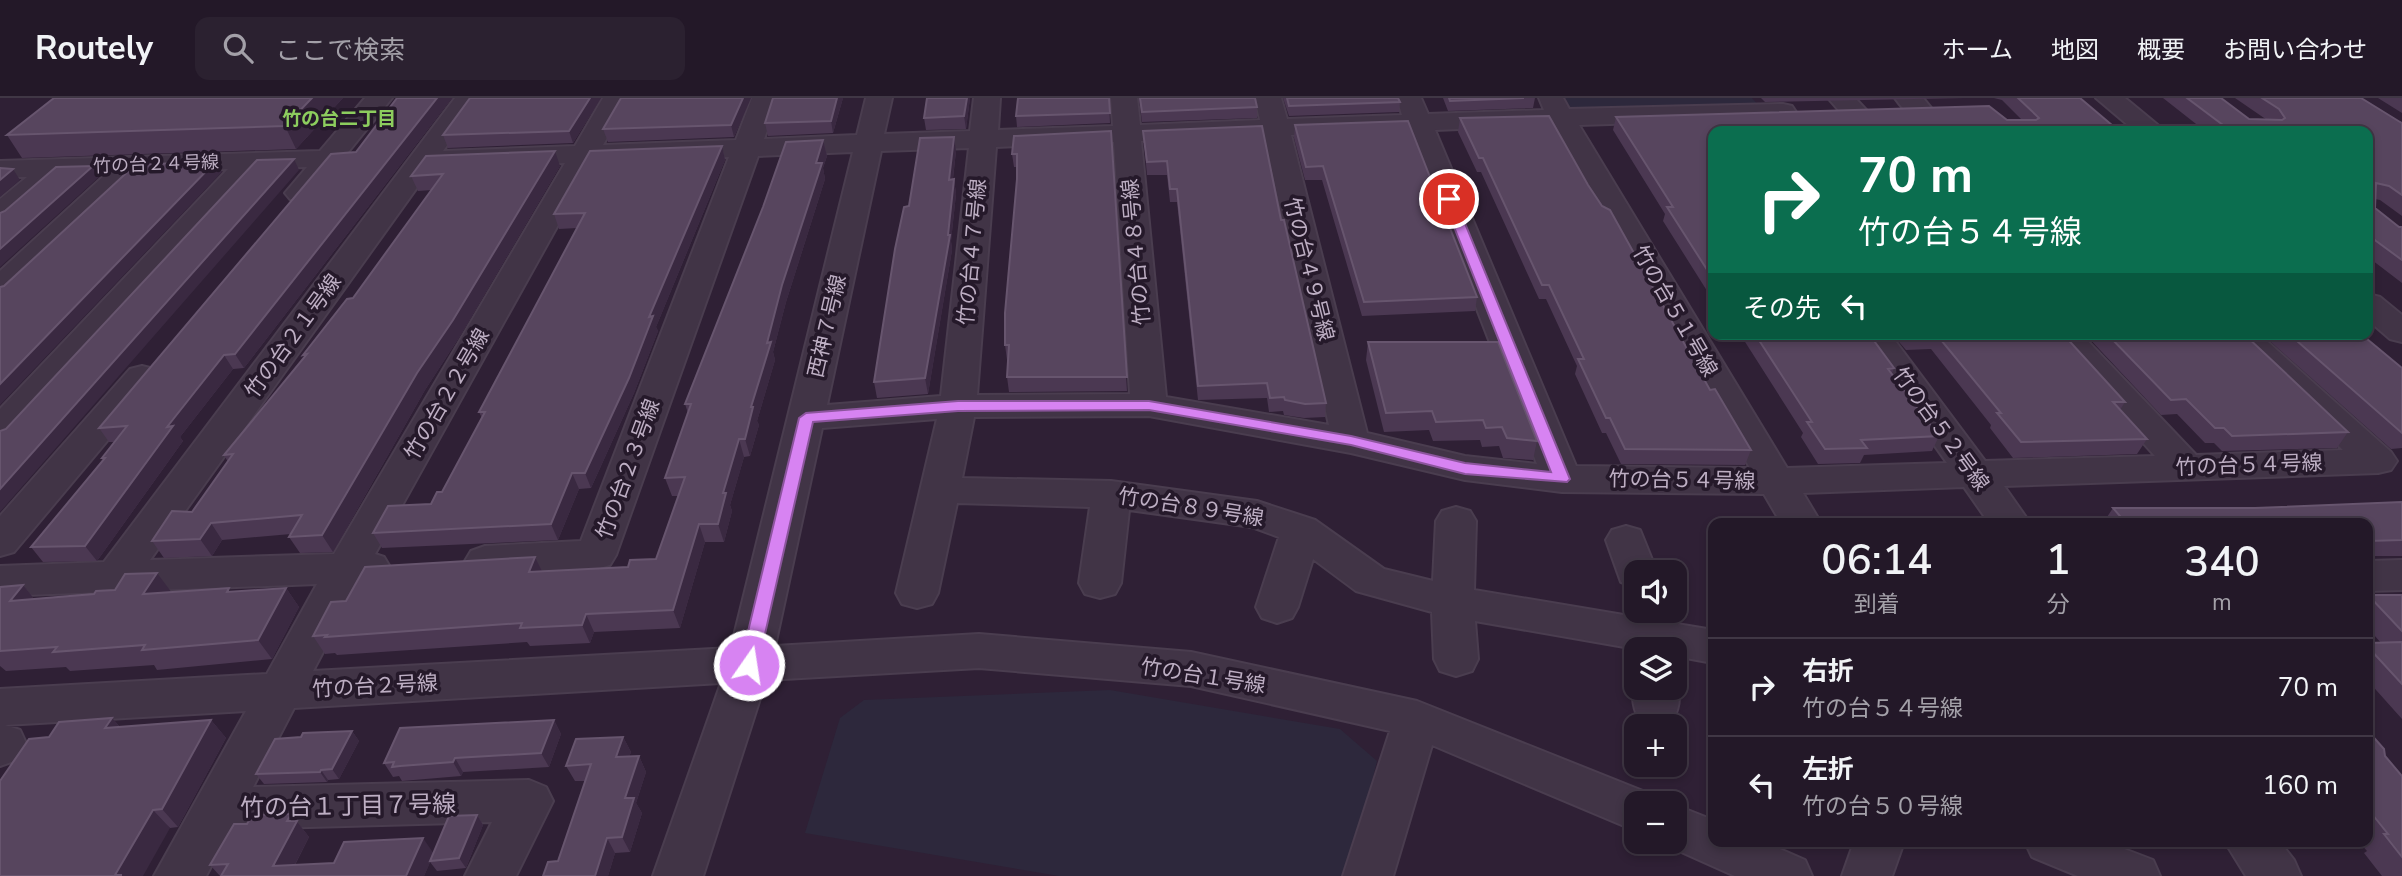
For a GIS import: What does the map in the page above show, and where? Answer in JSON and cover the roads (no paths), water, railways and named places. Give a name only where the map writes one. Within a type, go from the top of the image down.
[{"type":"street","points":[[278,219],[379,98]]},
{"type":"street","name":"竹の台２１号線","points":[[117,575],[468,98]]},
{"type":"street","name":"竹の台２２号線","points":[[281,691],[346,569],[615,98]]},
{"type":"street","name":"竹の台２３号線","points":[[457,563],[596,555],[765,98]]},
{"type":"street","name":"西神７号線","points":[[678,876],[749,665],[878,98]]},
{"type":"street","name":"竹の台４７号線","points":[[958,406],[986,98]]},
{"type":"street","name":"竹の台４８号線","points":[[1124,98],[1149,405]]},
{"type":"street","points":[[2109,98],[2145,126]]},
{"type":"street","points":[[423,160],[1126,134],[1271,113],[1556,108],[1721,122],[1833,108],[1923,105]]},
{"type":"street","name":"竹の台５１号線","points":[[1556,108],[1798,518]]},
{"type":"street","points":[[1833,108],[1864,126]]},
{"type":"street","points":[[1413,110],[1562,479]]},
{"type":"street","name":"竹の台４９号線","points":[[1271,113],[1351,440]]},
{"type":"street","name":"竹の台２４号線","points":[[0,169],[313,158]]},
{"type":"street","points":[[0,431],[253,160]]},
{"type":"street","points":[[0,288],[133,164]]},
{"type":"street","points":[[0,214],[55,167]]},
{"type":"street","points":[[2373,308],[2402,332]]},
{"type":"street","name":"竹の台５２号線","points":[[1877,340],[2006,518]]},
{"type":"street","points":[[2068,340],[2187,468]]},
{"type":"street","name":"竹の台５４号線","points":[[806,418],[958,406],[1149,405],[1351,440],[1465,468],[1562,479],[1776,481],[2378,461],[2246,340]]},
{"type":"street","points":[[0,542],[162,354]]},
{"type":"street","points":[[917,593],[958,406]]},
{"type":"street","name":"竹の台８９号線","points":[[940,490],[1111,494],[1256,514],[1301,530],[1371,580],[1453,602],[1653,632],[1708,645]]},
{"type":"street","points":[[1100,583],[1111,494]]},
{"type":"street","points":[[1456,522],[1453,602],[1457,659]]},
{"type":"street","points":[[1277,607],[1301,530]]},
{"type":"street","points":[[0,581],[401,566]]},
{"type":"street","points":[[2373,576],[2402,575]]},
{"type":"street","name":"竹の台１号線","points":[[749,665],[979,651],[1191,669],[1417,719],[1624,805]]},
{"type":"street","name":"竹の台２号線","points":[[1,732],[281,691],[749,665]]},
{"type":"street","name":"竹の台１丁目７号線","points":[[281,691],[217,809],[529,801],[490,876]]},
{"type":"street","points":[[1368,876],[1417,719]]},
{"type":"street","points":[[179,876],[217,809]]},
{"type":"street","points":[[1687,831],[1708,840]]},
{"type":"street","points":[[1724,847],[1787,876]]},
{"type":"street","points":[[1867,876],[1877,847]]},
{"type":"street","points":[[2062,847],[2135,876]]},
{"type":"street","points":[[2254,847],[2276,876]]},
{"type":"district","name":"竹の台二丁目","points":[[339,118]]}]
